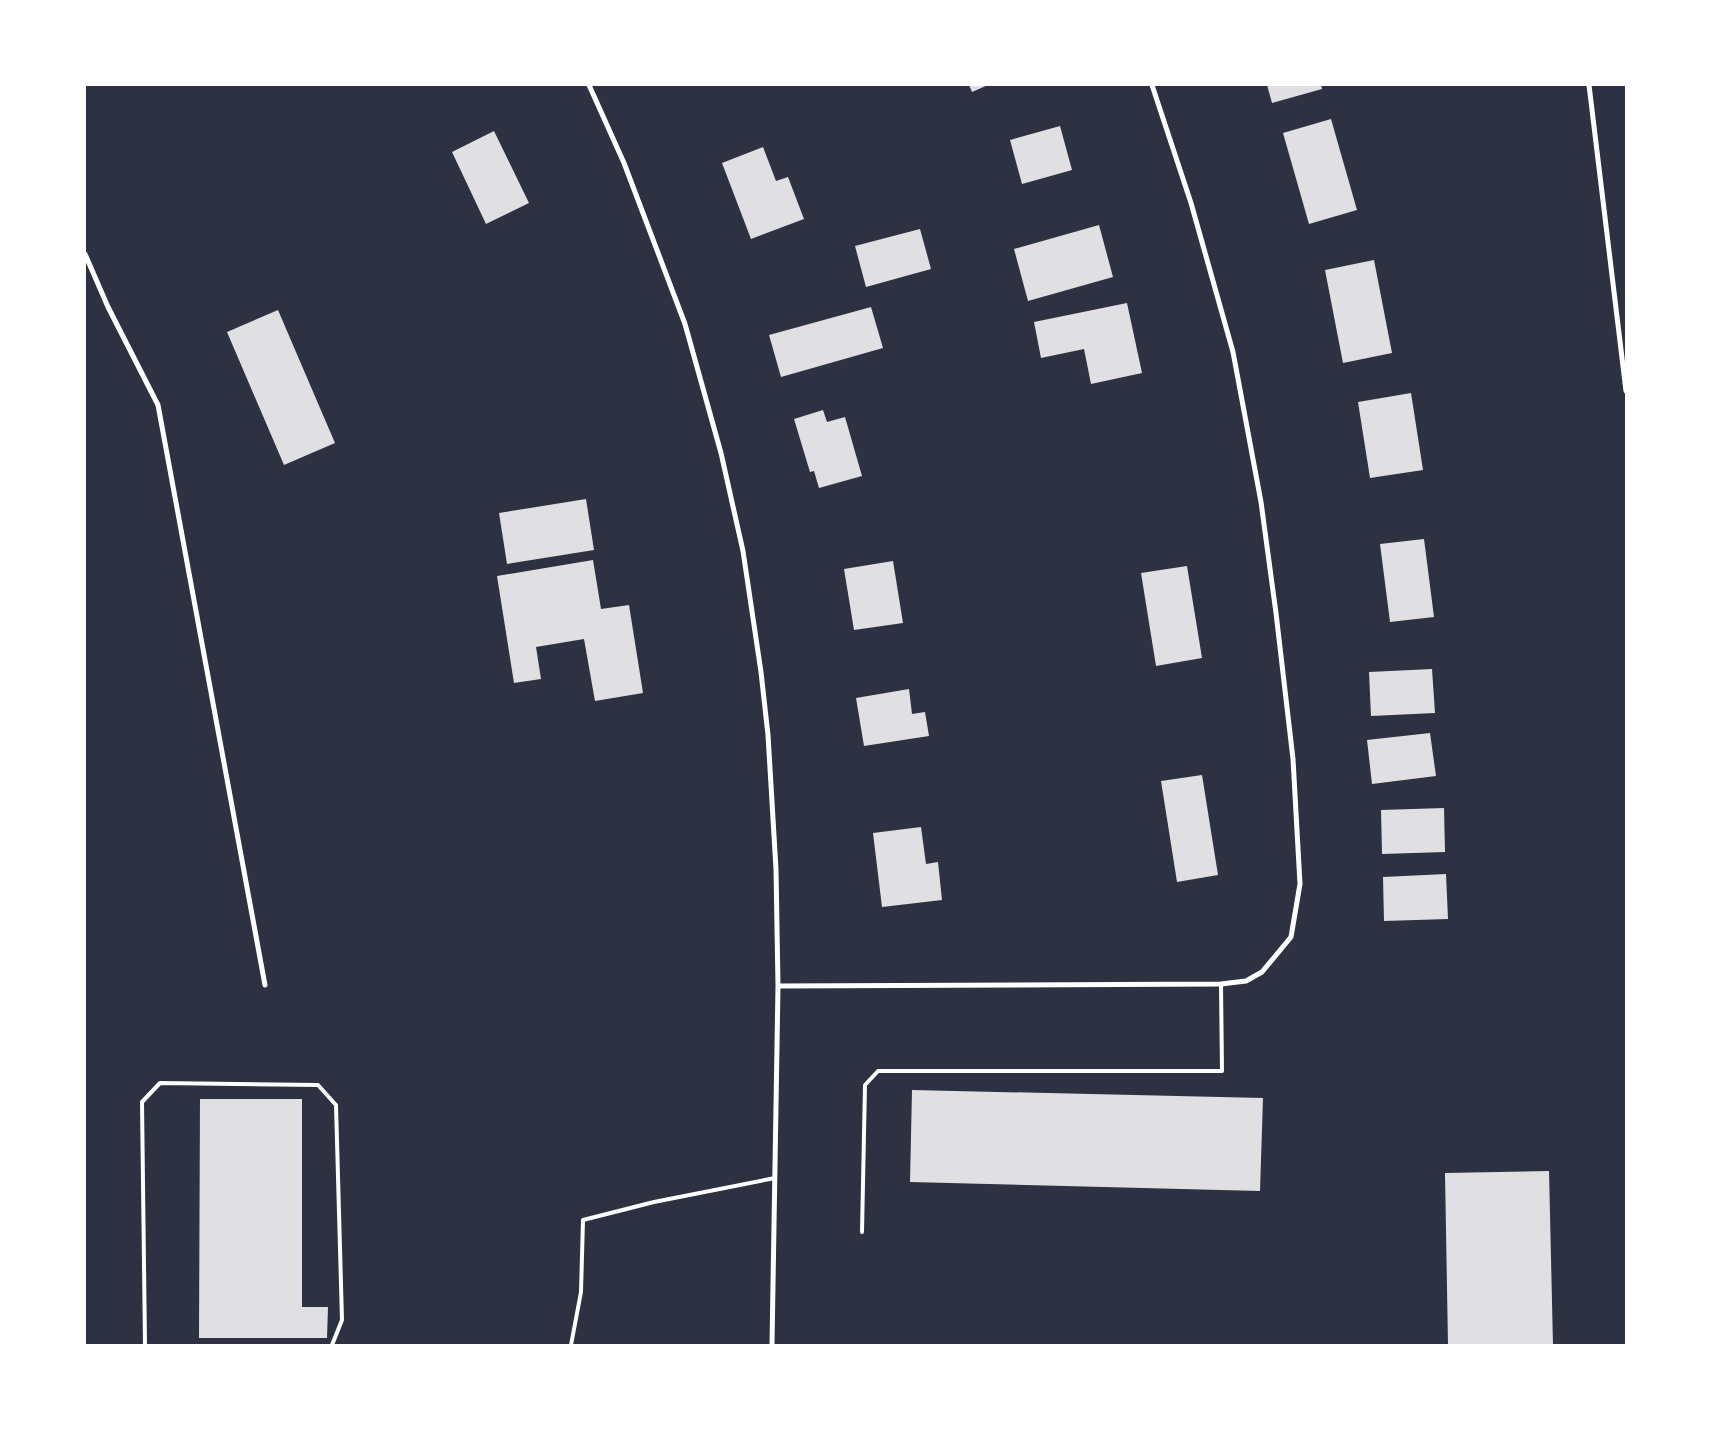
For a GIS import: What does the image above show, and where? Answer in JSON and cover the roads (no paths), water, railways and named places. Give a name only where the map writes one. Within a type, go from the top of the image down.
[{"type":"street","points":[[590,85],[624,163],[685,324],[721,453],[743,551],[761,672],[768,735],[776,869],[778,986],[772,1345]]},
{"type":"street","points":[[778,986],[1221,984],[1246,981],[1262,972],[1291,937],[1300,884],[1293,759],[1261,502],[1233,352],[1191,203],[1152,85]]},
{"type":"street","points":[[1589,85],[1626,391]]},
{"type":"street","points":[[85,254],[108,307],[158,405],[265,985]]},
{"type":"lane","points":[[862,1232],[865,1086],[878,1071],[1222,1071],[1221,984]]},
{"type":"lane","points":[[145,1345],[142,1102],[160,1083],[318,1085],[336,1105],[342,1320],[332,1345]]},
{"type":"lane","points":[[571,1345],[581,1292],[583,1220],[654,1202],[775,1178]]}]
